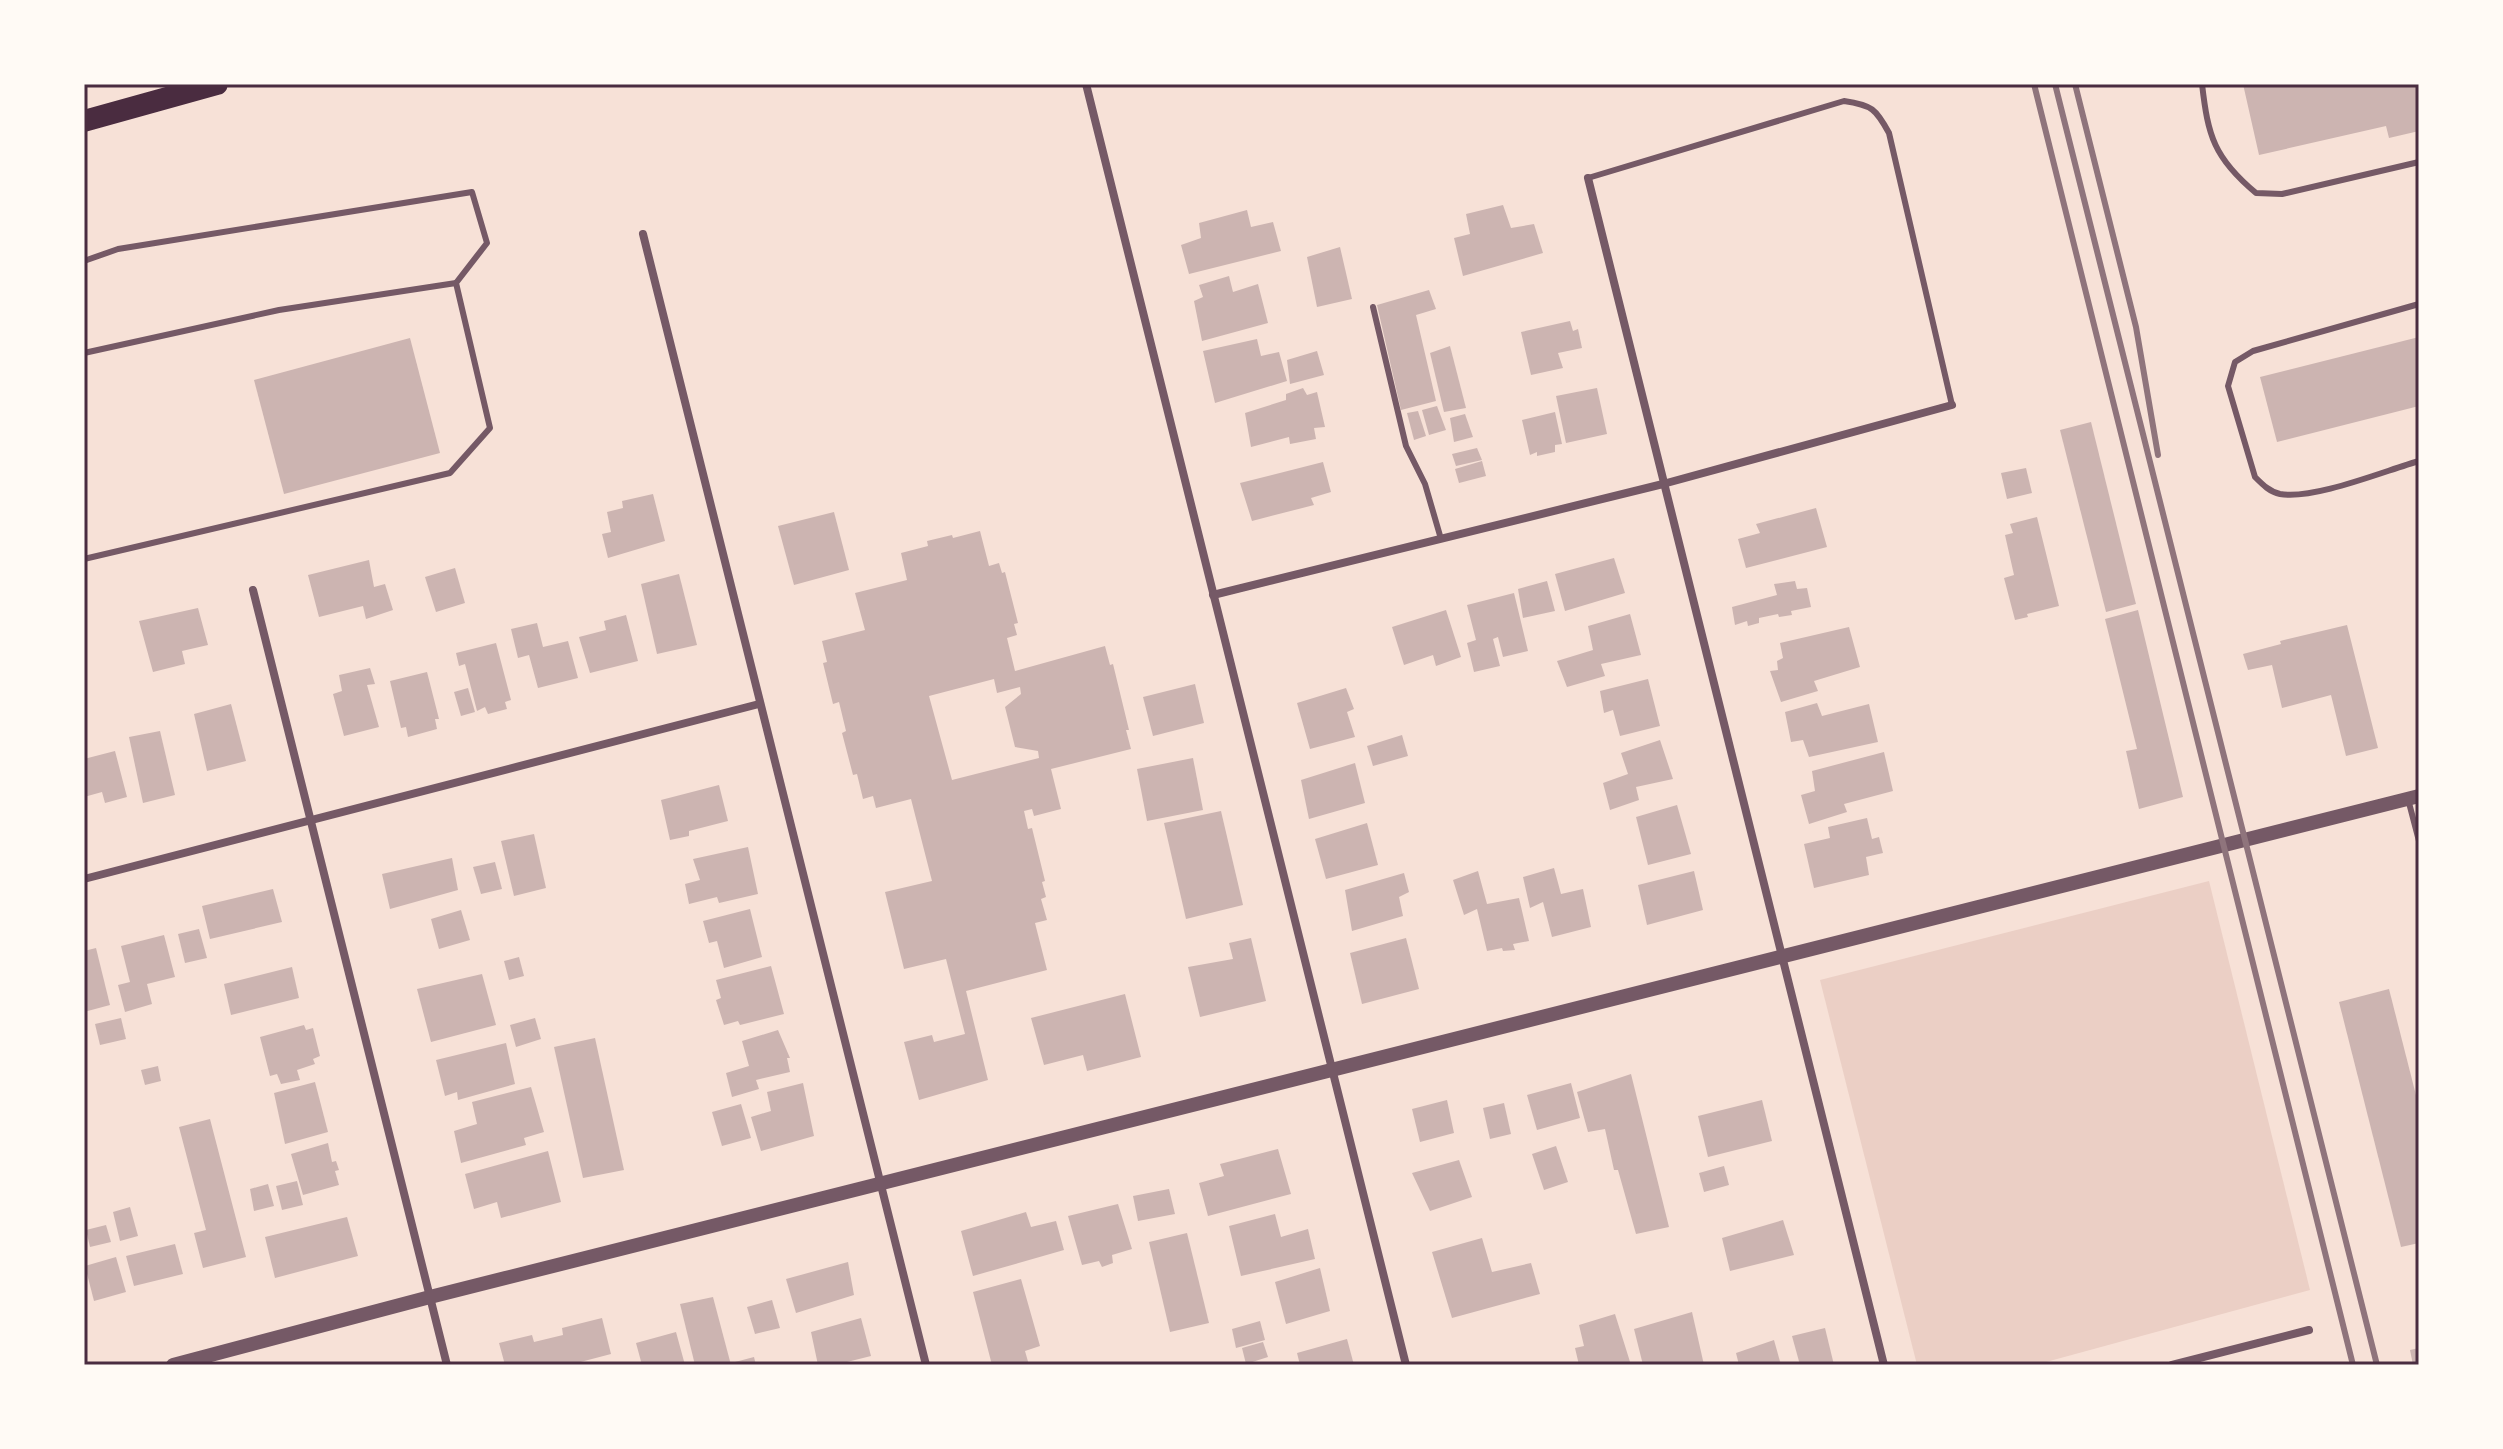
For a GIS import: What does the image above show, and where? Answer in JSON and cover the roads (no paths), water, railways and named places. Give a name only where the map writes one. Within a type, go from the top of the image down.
[{"type":"highway","points":[[84,121],[217,84]]},
{"type":"street","points":[[1086,84],[1406,1365]]},
{"type":"street","points":[[1588,178],[1884,1365]]},
{"type":"street","points":[[643,234],[926,1365]]},
{"type":"street","points":[[1213,595],[1663,484],[1952,405]]},
{"type":"street","points":[[253,590],[447,1365]]},
{"type":"street","points":[[84,879],[759,704]]},
{"type":"street","points":[[173,1365],[430,1297],[2413,798]]},
{"type":"street","points":[[2172,1365],[2309,1330]]},
{"type":"lane","points":[[2202,84],[2207,125],[2223,161],[2256,193],[2282,194],[2419,162]]},
{"type":"lane","points":[[1588,178],[1844,101],[1861,103],[1877,111],[1889,133],[1952,405]]},
{"type":"lane","points":[[84,261],[118,249],[472,192],[487,243],[456,283],[279,310],[84,353]]},
{"type":"lane","points":[[84,559],[450,473],[490,428],[456,283]]},
{"type":"lane","points":[[2419,304],[2253,351],[2235,362],[2228,386],[2255,477],[2266,488],[2279,494],[2301,495],[2419,461]]},
{"type":"lane","points":[[1373,307],[1406,446],[1425,484],[1441,539]]},
{"type":"lane","points":[[2413,798],[2419,841]]},
{"type":"railway","points":[[2034,84],[2353,1365]]},
{"type":"railway","points":[[2055,84],[2377,1365]]},
{"type":"railway","points":[[2075,84],[2136,327],[2158,455]]}]
